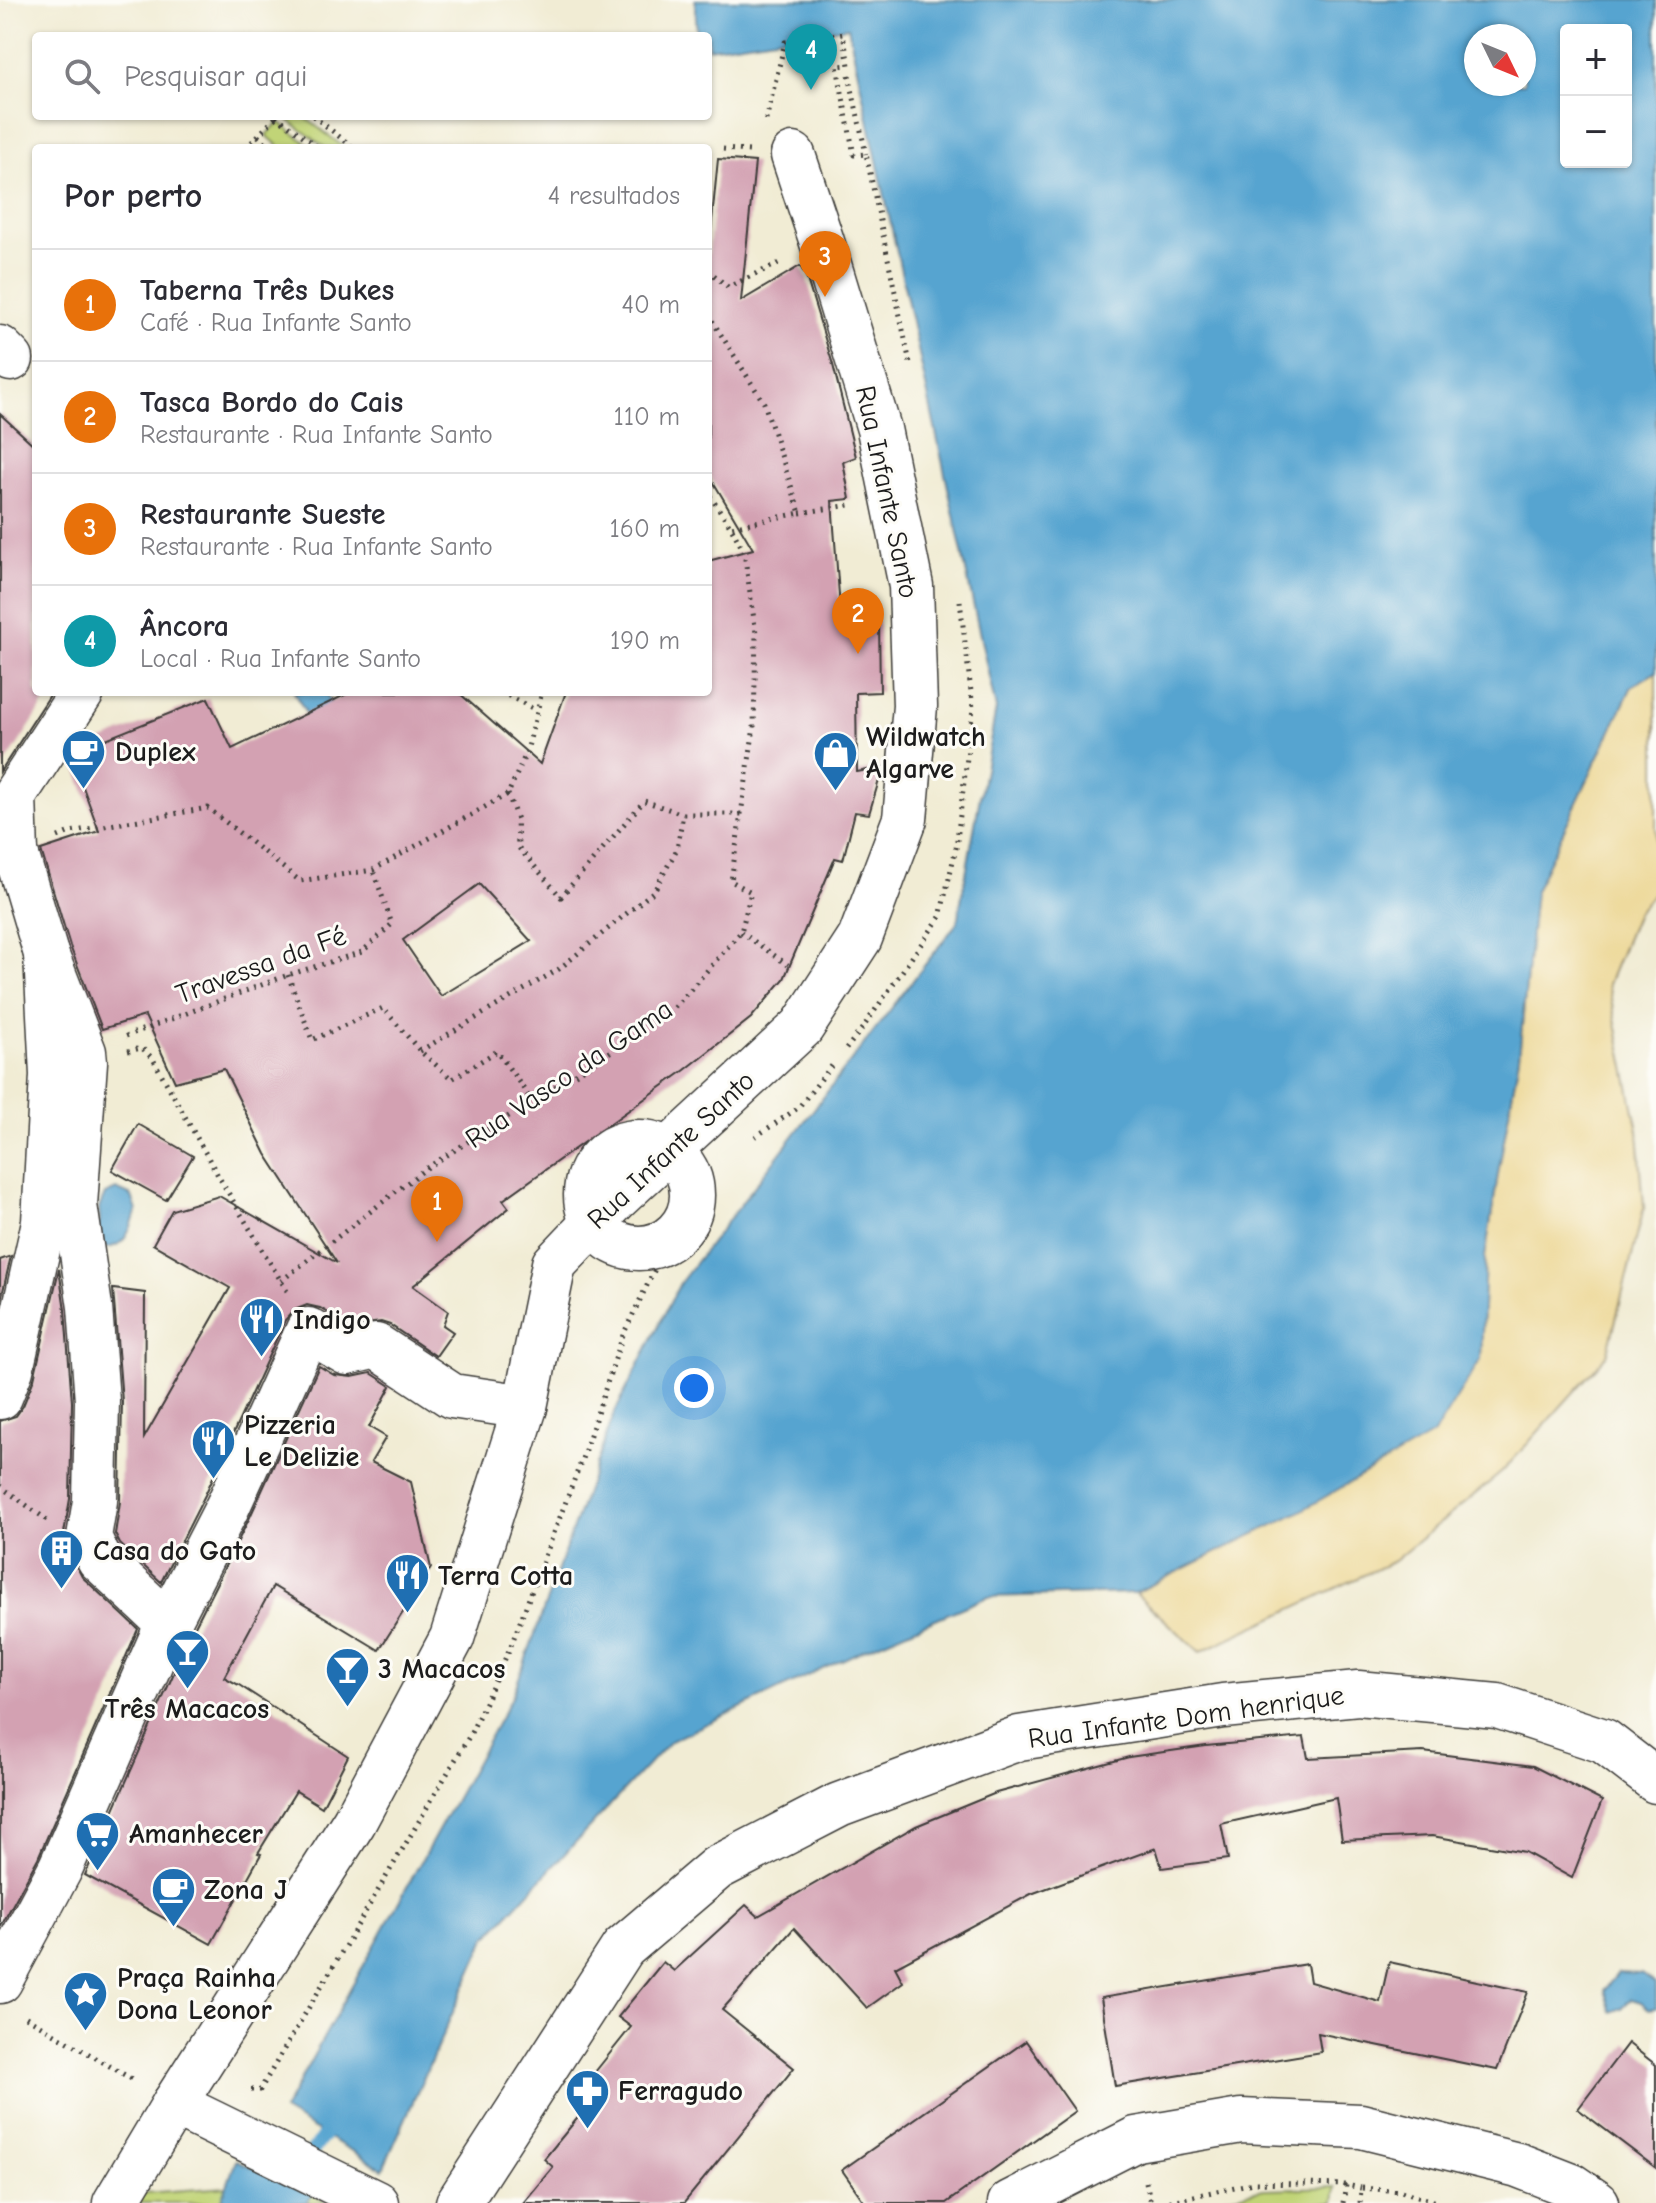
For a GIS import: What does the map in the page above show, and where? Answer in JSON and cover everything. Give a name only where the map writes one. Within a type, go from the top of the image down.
[{"type":"street","name":"Rua Infante Santo","points":[[115,2203],[174,2104],[354,1822],[452,1638],[525,1407],[554,1264],[668,1150],[802,1027],[860,938],[905,819],[915,706],[911,586],[879,429],[822,242],[775,153]]},
{"type":"street","points":[[79,696],[14,796],[8,843],[84,1057],[75,1205],[90,1307],[97,1401],[95,1501],[89,1537],[99,1559],[168,1623]]},
{"type":"street","points":[[0,1397],[11,1370],[44,1222],[52,1075],[46,954]]},
{"type":"street","points":[[592,1223],[610,1239],[641,1248],[658,1244],[672,1236],[690,1209],[692,1193],[689,1176],[681,1161],[668,1150]]},
{"type":"street","points":[[0,1981],[60,1869],[168,1623],[228,1506],[308,1330],[347,1353],[376,1346],[452,1396],[525,1407]]},
{"type":"street","name":"Rua Infante Dom henrique","points":[[458,2203],[623,1948],[717,1868],[839,1805],[1019,1738],[1223,1706],[1358,1693],[1497,1706],[1604,1741],[1656,1781]]},
{"type":"street","points":[[174,2104],[376,2203]]},
{"type":"street","points":[[1010,2203],[1136,2139],[1241,2121],[1361,2126],[1518,2165],[1572,2186],[1597,2203]]},
{"type":"path","points":[[849,75],[866,154]]},
{"type":"path","points":[[250,144],[272,120]]},
{"type":"path","points":[[281,120],[314,144]]},
{"type":"path","points":[[318,120],[349,144]]},
{"type":"path","points":[[258,136],[267,144]]},
{"type":"path","points":[[723,149],[775,153]]},
{"type":"path","points":[[712,273],[728,287],[822,242]]},
{"type":"path","points":[[712,320],[764,403],[800,513],[731,527]]},
{"type":"path","name":"Rua Vasco da Gama","points":[[84,1057],[142,1048],[153,1059],[281,1281],[425,1169],[667,1016],[741,932],[751,892],[731,881],[754,727],[756,633],[744,552],[712,499]]},
{"type":"path","points":[[509,696],[536,710]]},
{"type":"path","points":[[8,843],[208,808],[300,881],[373,870],[508,794],[527,751],[541,696]]},
{"type":"path","points":[[508,794],[517,820],[518,847],[561,897],[644,801],[683,814],[742,814]]},
{"type":"path","points":[[420,1051],[559,969],[654,891],[677,849],[683,814]]},
{"type":"path","name":"Travessa da Fé","points":[[84,1057],[288,975],[362,952],[392,924],[373,870]]},
{"type":"path","points":[[741,932],[824,991]]},
{"type":"path","points":[[288,975],[312,1040],[383,1008],[420,1051],[452,1079],[497,1051],[532,1101]]},
{"type":"path","points":[[26,2017],[174,2104]]},
{"type":"path","points":[[1162,2203],[1253,2183],[1346,2185],[1401,2191],[1440,2203]]},
{"type":"path","points":[[1343,2203],[1346,2185]]},
{"type":"path","points":[[1360,2203],[1361,2188]]},
{"type":"green space","points":[[288,120],[308,120],[340,144],[321,144]]},
{"type":"green space","points":[[279,122],[308,144],[276,144],[266,135]]},
{"type":"green space","points":[[236,2160],[329,2203],[136,2203],[143,2193],[228,2187]]},
{"type":"green space","points":[[1336,2187],[1334,2203],[1199,2203],[1264,2189]]},
{"type":"sand","points":[[1656,672],[1656,890],[1637,913],[1608,984],[1638,1131],[1644,1208],[1607,1355],[1502,1472],[1394,1561],[1200,1652],[1135,1593],[1297,1513],[1481,1359],[1485,1257],[1519,1057],[1535,891],[1632,686]]},
{"type":"water","points":[[695,0],[1656,0],[1656,672],[1632,686],[1535,891],[1519,1057],[1485,1257],[1481,1359],[1434,1434],[1297,1513],[1135,1593],[987,1597],[863,1650],[670,1741],[486,1938],[383,2169],[283,2111],[512,1697],[615,1412],[680,1283],[957,923],[996,709],[848,27],[712,47],[712,32],[697,32]]},
{"type":"water","points":[[296,696],[327,696],[339,716],[316,730]]},
{"type":"water","points":[[116,1189],[132,1196],[137,1211],[123,1240],[105,1248],[96,1228],[100,1222],[99,1208],[105,1194]]},
{"type":"water","points":[[1618,1973],[1642,1974],[1656,1984],[1656,2008],[1649,2009],[1631,1999],[1622,2008],[1611,2012],[1604,1990]]},
{"type":"water","points":[[236,2160],[313,2194],[307,2203],[221,2203]]},
{"type":"building","points":[[718,159],[755,162],[741,301],[800,266],[806,276],[833,365],[856,457],[843,462],[850,499],[832,501],[841,622],[879,620],[880,692],[856,693],[857,772],[883,767],[869,814],[855,812],[843,860],[835,858],[784,979],[751,1018],[685,1070],[503,1200],[509,1208],[413,1286],[448,1311],[443,1325],[453,1332],[436,1356],[381,1322],[351,1326],[320,1308],[307,1305],[294,1310],[285,1320],[205,1495],[161,1582],[120,1544],[115,1534],[120,1502],[122,1401],[113,1289],[145,1293],[144,1438],[230,1288],[153,1244],[172,1210],[219,1196],[337,1263],[266,1154],[224,1069],[175,1082],[145,1016],[102,1029],[70,946],[41,850],[99,831],[71,754],[208,698],[232,749],[343,696],[463,696],[540,764],[565,696],[712,696],[712,560],[753,549],[712,480],[712,220]],"holes":[[[479,884],[531,941],[441,996],[403,940]]]},
{"type":"building","points":[[0,414],[32,443],[32,696],[49,696],[0,772]]},
{"type":"building","points":[[138,1124],[193,1156],[166,1200],[112,1170]]},
{"type":"building","points":[[11,1256],[0,1304],[0,1260]]},
{"type":"building","points":[[59,1269],[72,1402],[70,1499],[64,1533],[66,1546],[82,1577],[138,1629],[38,1858],[0,1928],[0,1421],[16,1416],[34,1379]]},
{"type":"building","points":[[319,1366],[334,1375],[352,1377],[371,1373],[391,1386],[369,1427],[386,1437],[371,1462],[411,1482],[431,1568],[379,1650],[273,1586],[224,1677],[348,1756],[322,1807],[296,1791],[258,1853],[261,1854],[211,1944],[85,1875],[191,1634],[250,1517]]},
{"type":"building","points":[[1304,1737],[1308,1758],[1423,1752],[1533,1766],[1602,1801],[1572,1878],[1525,1852],[1432,1836],[1342,1840],[1336,1798],[1221,1824],[1228,1859],[1162,1868],[1156,1848],[1031,1894],[895,1967],[903,1982],[867,2008],[794,1928],[722,2010],[794,2068],[684,2203],[523,2203],[553,2167],[544,2159],[595,2097],[583,2087],[631,2027],[618,2017],[663,1962],[674,1971],[746,1905],[758,1916],[916,1826],[996,1793],[1129,1757]]},
{"type":"building","points":[[1389,1962],[1528,1992],[1497,2070],[1318,2033],[1321,2052],[1115,2086],[1101,1998],[1307,1964],[1310,1982],[1380,2002]]},
{"type":"building","points":[[1026,2041],[1075,2111],[946,2203],[865,2203],[842,2170]]},
{"type":"building","points":[[1628,2043],[1656,2065],[1656,2168],[1578,2109]]},
{"type":"waterway","points":[[304,2163],[334,2121]]},
{"type":"place","name":"Âncora","points":[[811,90]]},
{"type":"place","name":"Restaurante Sueste","points":[[825,297]]},
{"type":"place","name":"Tasca Bordo do Cais","points":[[858,654]]},
{"type":"place","name":"Duplex","points":[[84,791]]},
{"type":"place","name":"Wildwatch Algarve","points":[[835,792]]},
{"type":"place","name":"Taberna Três Dukes","points":[[437,1242]]},
{"type":"place","name":"Indigo","points":[[262,1359]]},
{"type":"place","name":"Pizzeria Le Delizie","points":[[213,1480]]},
{"type":"place","name":"Casa do Gato","points":[[62,1590]]},
{"type":"place","name":"Terra Cotta","points":[[407,1615]]},
{"type":"place","name":"Três Macacos","points":[[187,1691]]},
{"type":"place","name":"3 Macacos","points":[[347,1708]]},
{"type":"place","name":"Amanhecer","points":[[98,1873]]},
{"type":"place","name":"Zona J","points":[[173,1929]]},
{"type":"place","name":"Praça Rainha Dona Leonor","points":[[86,2033]]},
{"type":"place","name":"Ferragudo","points":[[587,2130]]}]
